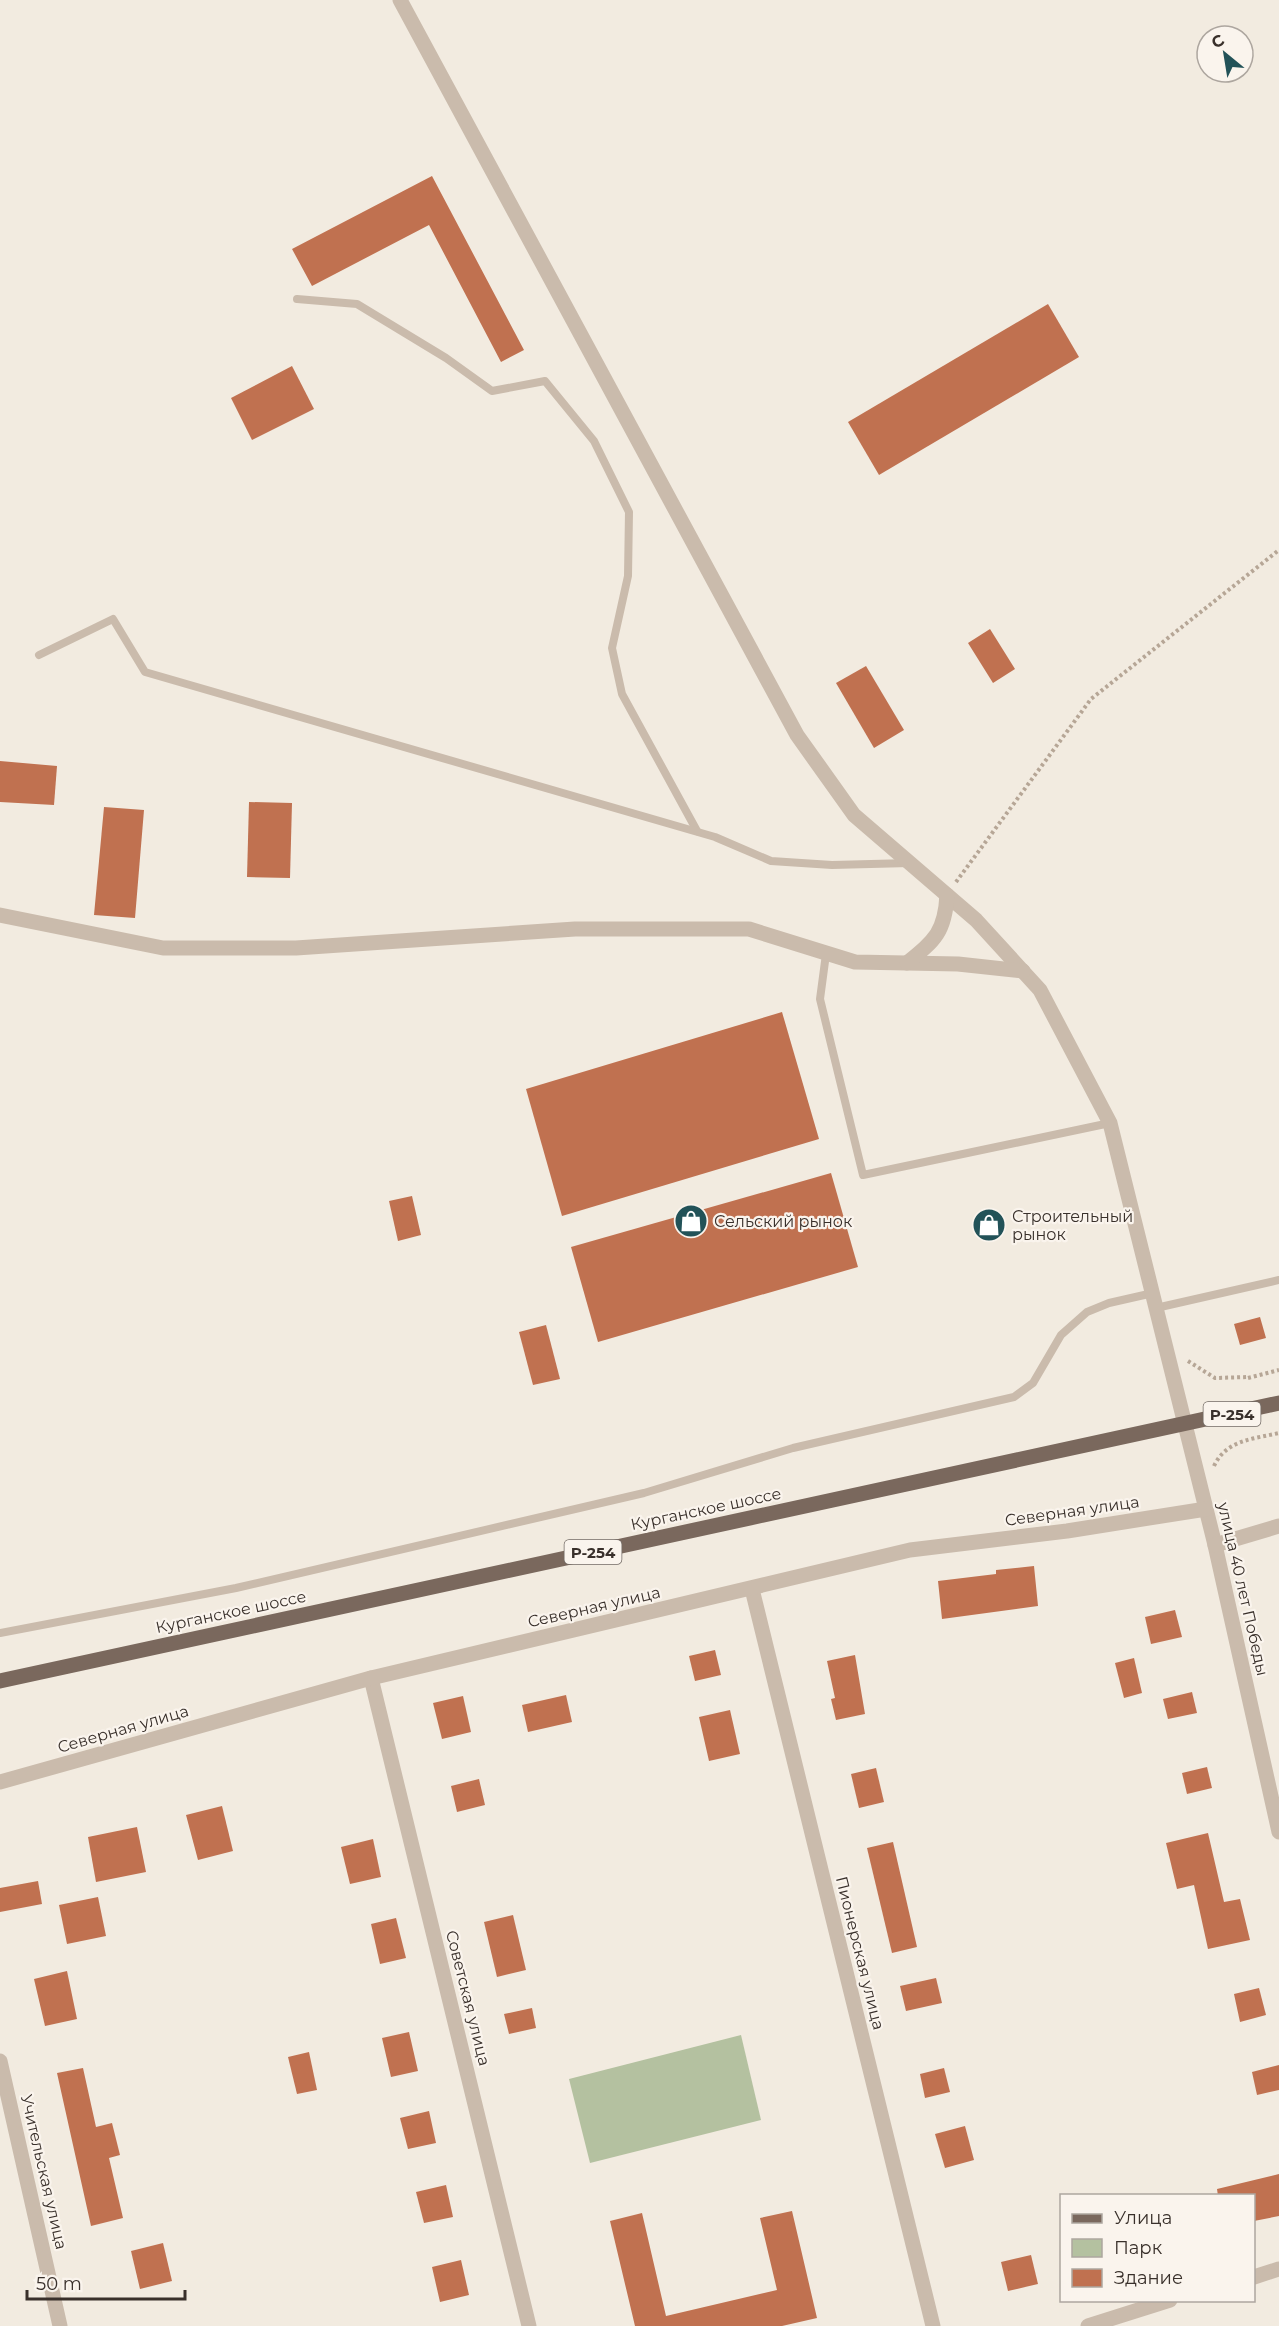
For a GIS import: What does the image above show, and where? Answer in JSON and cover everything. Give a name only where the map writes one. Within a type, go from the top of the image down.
[{"type":"main road","name":"Курганское шоссе","points":[[0,1681],[1279,1403]]},
{"type":"street","name":"улица 40 лет Победы","points":[[400,0],[797,735],[854,815],[976,920],[1040,990],[1110,1123],[1215,1545],[1279,1832]]},
{"type":"street","points":[[907,963],[935,940],[946,918],[947,895]]},
{"type":"street","points":[[0,915],[163,948],[296,948],[575,929],[749,929],[855,962],[958,964],[1023,971]]},
{"type":"street","name":"Северная улица","points":[[0,1782],[371,1678],[910,1550],[1067,1531],[1206,1509]]},
{"type":"street","points":[[1215,1545],[1279,1526]]},
{"type":"street","name":"Пионерская улица","points":[[752,1589],[933,2326]]},
{"type":"street","name":"Советская улица","points":[[371,1678],[529,2326]]},
{"type":"street","name":"Учительская улица","points":[[0,2061],[60,2326]]},
{"type":"street","points":[[1255,2277],[1279,2269]]},
{"type":"street","points":[[1088,2326],[1167,2302]]},
{"type":"lane","points":[[297,299],[357,304],[446,358],[492,391],[544,381],[594,441],[628,512],[628,576],[612,648],[622,694],[697,831]]},
{"type":"lane","points":[[39,655],[113,619],[144,672],[697,831],[771,861],[832,865],[910,863]]},
{"type":"lane","points":[[826,954],[820,999],[863,1175],[1110,1123]]},
{"type":"lane","points":[[1156,1308],[1279,1280]]},
{"type":"lane","points":[[0,1633],[272,1580],[644,1493],[793,1448],[1014,1397],[1033,1383],[1061,1335],[1087,1312],[1109,1303],[1153,1293]]},
{"type":"path","points":[[947,895],[1091,699],[1279,550]]},
{"type":"path","points":[[1165,1343],[1215,1378],[1249,1378],[1279,1370]]},
{"type":"path","points":[[1212,1471],[1220,1453],[1231,1444],[1279,1433]]},
{"type":"green space","points":[[741,2035],[761,2120],[590,2163],[569,2079]]},
{"type":"building","points":[[432,176],[524,350],[501,362],[429,225],[312,286],[292,249]]},
{"type":"building","points":[[1048,304],[1079,357],[879,475],[848,422]]},
{"type":"building","points":[[292,366],[314,409],[252,440],[231,398]]},
{"type":"building","points":[[990,629],[1015,669],[993,683],[968,643]]},
{"type":"building","points":[[866,666],[904,730],[874,748],[836,683]]},
{"type":"building","points":[[0,761],[57,766],[54,805],[0,802]]},
{"type":"building","points":[[249,802],[292,803],[290,878],[247,877]]},
{"type":"building","points":[[104,807],[144,810],[135,918],[94,915]]},
{"type":"building","points":[[782,1012],[819,1139],[562,1216],[526,1089]]},
{"type":"building","points":[[831,1173],[858,1267],[598,1342],[571,1247]]},
{"type":"building","points":[[412,1196],[421,1235],[398,1241],[389,1201]]},
{"type":"building","points":[[1260,1317],[1266,1338],[1240,1345],[1234,1324]]},
{"type":"building","points":[[546,1325],[560,1379],[533,1385],[519,1332]]},
{"type":"building","points":[[1034,1566],[1038,1606],[942,1619],[938,1581],[996,1574],[996,1570]]},
{"type":"building","points":[[1175,1610],[1182,1637],[1151,1644],[1145,1617]]},
{"type":"building","points":[[715,1650],[721,1675],[695,1681],[689,1656]]},
{"type":"building","points":[[855,1655],[865,1714],[836,1720],[831,1699],[835,1698],[827,1661]]},
{"type":"building","points":[[1134,1658],[1142,1693],[1124,1698],[1115,1663]]},
{"type":"building","points":[[1192,1692],[1197,1713],[1168,1719],[1163,1699]]},
{"type":"building","points":[[566,1695],[572,1722],[528,1732],[522,1705]]},
{"type":"building","points":[[463,1696],[471,1732],[442,1739],[433,1703]]},
{"type":"building","points":[[730,1710],[740,1754],[709,1761],[699,1717]]},
{"type":"building","points":[[1207,1767],[1212,1788],[1187,1794],[1182,1773]]},
{"type":"building","points":[[876,1768],[884,1802],[859,1808],[851,1774]]},
{"type":"building","points":[[479,1779],[485,1805],[457,1812],[451,1786]]},
{"type":"building","points":[[222,1806],[233,1851],[198,1860],[186,1815]]},
{"type":"building","points":[[137,1827],[146,1872],[96,1882],[88,1837]]},
{"type":"building","points":[[1208,1833],[1224,1902],[1240,1899],[1250,1940],[1208,1949],[1194,1885],[1177,1889],[1166,1843]]},
{"type":"building","points":[[373,1839],[381,1877],[350,1884],[341,1847]]},
{"type":"building","points":[[893,1842],[917,1947],[892,1953],[867,1848]]},
{"type":"building","points":[[38,1881],[42,1904],[0,1912],[0,1888]]},
{"type":"building","points":[[98,1897],[106,1936],[67,1944],[59,1905]]},
{"type":"building","points":[[513,1915],[526,1970],[497,1977],[484,1922]]},
{"type":"building","points":[[396,1918],[406,1958],[380,1964],[371,1924]]},
{"type":"building","points":[[67,1971],[77,2019],[45,2026],[34,1979]]},
{"type":"building","points":[[936,1978],[942,2003],[906,2011],[900,1986]]},
{"type":"building","points":[[1259,1988],[1266,2015],[1240,2022],[1234,1994]]},
{"type":"building","points":[[532,2008],[536,2028],[509,2034],[504,2014]]},
{"type":"building","points":[[409,2032],[418,2071],[391,2077],[382,2038]]},
{"type":"building","points":[[309,2052],[317,2090],[297,2094],[288,2057]]},
{"type":"building","points":[[1279,2065],[1279,2090],[1257,2095],[1252,2072]]},
{"type":"building","points":[[83,2068],[96,2127],[112,2123],[120,2155],[109,2158],[123,2218],[91,2226],[57,2073]]},
{"type":"building","points":[[944,2068],[950,2092],[925,2098],[920,2074]]},
{"type":"building","points":[[429,2111],[436,2143],[408,2149],[400,2118]]},
{"type":"building","points":[[965,2126],[974,2160],[945,2168],[935,2134]]},
{"type":"building","points":[[1279,2174],[1279,2216],[1255,2221],[1255,2194],[1218,2194],[1217,2189]]},
{"type":"building","points":[[446,2185],[453,2217],[424,2223],[416,2192]]},
{"type":"building","points":[[792,2211],[817,2318],[782,2326],[635,2326],[610,2221],[642,2213],[666,2316],[777,2290],[760,2218]]},
{"type":"building","points":[[163,2243],[172,2281],[140,2289],[131,2251]]},
{"type":"building","points":[[1031,2255],[1038,2284],[1008,2291],[1001,2262]]},
{"type":"building","points":[[461,2260],[469,2295],[440,2302],[432,2267]]},
{"type":"place","name":"Сельский рынок","points":[[691,1221]]},
{"type":"place","name":"Строительный рынок","points":[[989,1225]]}]
